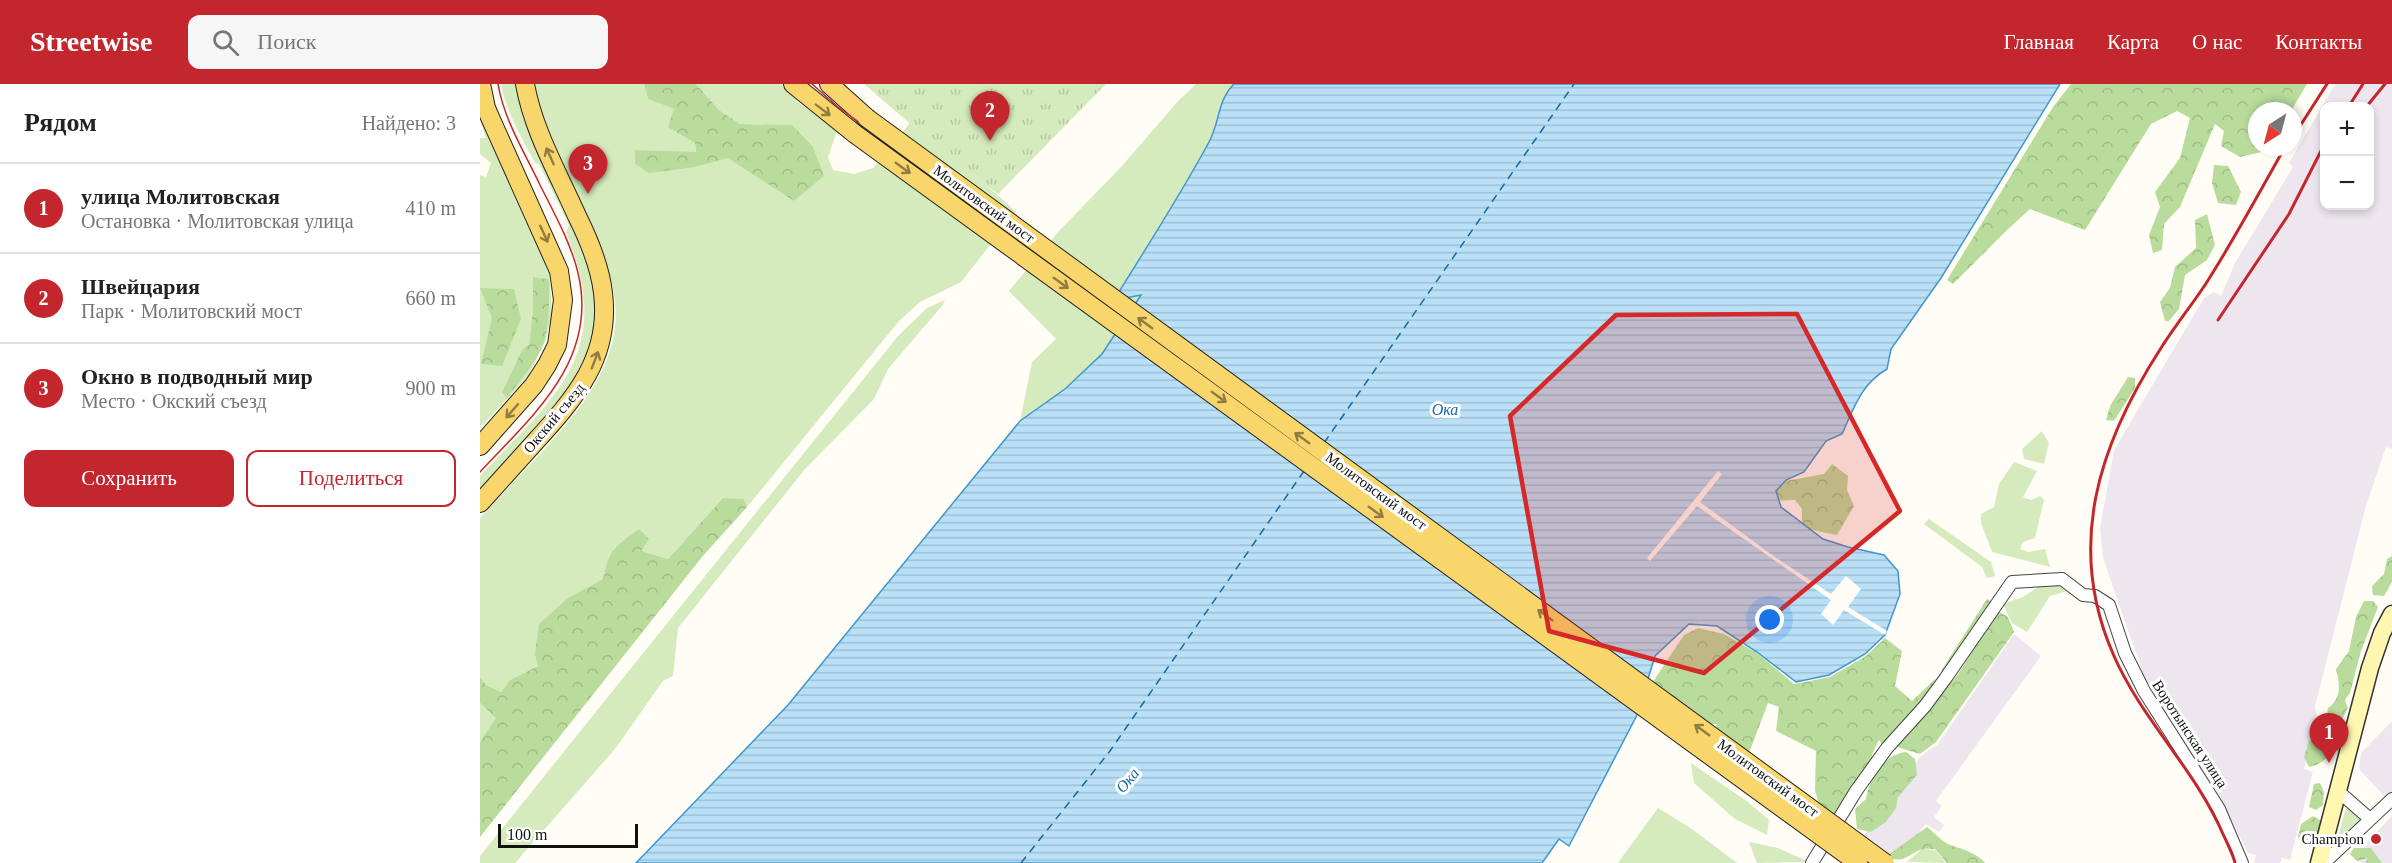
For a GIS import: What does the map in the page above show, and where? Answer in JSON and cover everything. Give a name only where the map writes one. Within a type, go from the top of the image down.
[{"type":"main road","points":[[480,447],[534,385],[547,365],[557,345],[563,300],[559,271],[486,108],[481,84]]},
{"type":"main road","name":"Окский съезд","points":[[480,503],[570,402],[585,381],[598,351],[604,317],[602,284],[591,249],[539,132],[525,84]]},
{"type":"main road","name":"Молитовский мост","points":[[793,84],[855,134],[1858,863]]},
{"type":"main road","name":"Молитовский мост","points":[[829,84],[867,118],[1885,863]]},
{"type":"street","name":"Воротынская улица","points":[[1812,863],[1856,791],[1887,748],[1945,679],[2012,582],[2062,579],[2083,595],[2095,596],[2109,605],[2125,653],[2144,691],[2219,809],[2242,863]]},
{"type":"street","points":[[2319,863],[2370,668],[2382,633],[2392,614]]},
{"type":"street","points":[[2338,791],[2370,819]]},
{"type":"street","points":[[2324,863],[2392,799]]},
{"type":"highlighted area","points":[[1797,314],[1900,511],[1704,673],[1549,631],[1510,416],[1616,315]]},
{"type":"shaded area","points":[[2335,84],[2392,84],[2392,449],[2386,447],[2366,506],[2315,706],[2317,721],[2304,769],[2313,772],[2290,860],[2282,858],[2280,863],[2254,863],[2256,855],[2248,853],[2217,792],[2162,712],[2145,679],[2103,558],[2100,528],[2114,450],[2204,298],[2214,292],[2221,296],[2235,263],[2293,167],[2289,163],[2293,156],[2302,156],[2302,141],[2320,110],[2320,210],[2374,210],[2374,102],[2325,102]]},
{"type":"shaded area","points":[[2014,634],[2041,656],[1936,801],[1942,806],[1934,817],[1944,825],[1939,832],[1926,824],[1897,859],[1864,835],[1921,756],[1938,744]]},
{"type":"shaded area","points":[[2392,721],[2392,792],[2386,798],[2359,769],[2361,753]]},
{"type":"shaded area","points":[[2392,816],[2392,863],[2362,863],[2357,858],[2369,840]]},
{"type":"green space","points":[[501,84],[516,84],[593,273],[597,319],[592,346],[573,384],[543,423],[480,492],[480,476],[533,420],[554,395],[570,369],[581,341],[584,310],[580,274],[566,232],[569,225],[539,164],[535,163],[515,125]]},
{"type":"green space","points":[[534,84],[644,84],[648,99],[674,109],[695,143],[696,153],[636,150],[695,167],[728,157],[794,201],[762,124],[740,124],[719,110],[696,84],[781,84],[797,101],[837,131],[828,157],[833,170],[854,174],[873,168],[910,123],[1016,212],[961,282],[920,302],[899,321],[747,507],[744,499],[723,498],[668,559],[640,551],[640,529],[625,540],[611,555],[603,579],[568,598],[538,666],[510,680],[501,692],[486,685],[480,677],[480,518],[554,439],[582,404],[604,366],[612,346],[615,324],[615,301],[607,266],[554,149],[542,117]]},
{"type":"green space","points":[[644,84],[696,84],[719,110],[740,124],[792,125],[813,147],[824,176],[794,201],[728,158],[695,167],[649,173],[635,164],[635,150],[696,152],[695,143],[668,127],[674,109],[648,99]]},
{"type":"green space","points":[[864,84],[1106,84],[998,194],[951,159]]},
{"type":"green space","points":[[1196,84],[1234,84],[1222,103],[1215,131],[1201,159],[1115,300],[1141,295],[1102,354],[1065,389],[1020,421],[1032,362],[1056,339],[1009,291],[1059,231]]},
{"type":"green space","points":[[2071,84],[2307,84],[2296,102],[2248,102],[2248,155],[2240,157],[2221,146],[2224,131],[2215,124],[2180,207],[2164,224],[2162,250],[2153,253],[2149,235],[2160,207],[2155,192],[2180,158],[2190,118],[2177,111],[2151,124],[2085,230],[2030,209],[1953,284],[1947,280],[2053,107]]},
{"type":"green space","points":[[480,117],[549,270],[552,312],[546,339],[528,376],[480,428],[480,175],[486,177],[491,163],[480,154],[480,138],[485,138]],"holes":[[[533,277],[549,279],[549,315],[502,392],[522,350],[529,344],[533,309]]]},
{"type":"green space","points":[[2214,165],[2228,166],[2241,192],[2236,205],[2218,203],[2212,183]]},
{"type":"green space","points":[[2207,214],[2215,245],[2207,260],[2185,275],[2179,309],[2169,321],[2165,321],[2160,302],[2170,288],[2175,267],[2196,248],[2195,220]]},
{"type":"green space","points":[[533,277],[549,279],[547,332],[542,347],[529,370],[507,398],[502,392],[522,350],[529,344],[533,309]]},
{"type":"green space","points":[[480,288],[514,289],[521,319],[502,366],[481,364],[492,318]]},
{"type":"green space","points":[[945,300],[888,369],[874,399],[805,469],[678,628],[673,676],[663,681],[615,749],[515,863],[480,863],[480,856],[898,336],[927,308]]},
{"type":"green space","points":[[2128,377],[2135,378],[2135,388],[2114,421],[2106,420],[2110,406]]},
{"type":"green space","points":[[2042,431],[2049,443],[2044,464],[2024,459],[2022,449]]},
{"type":"green space","points":[[2014,462],[2037,471],[2023,497],[2031,500],[2040,496],[2044,500],[2035,538],[2023,542],[2020,549],[2028,552],[2045,549],[2050,567],[1992,552],[1981,523],[1981,514],[1994,507],[1999,484]]},
{"type":"green space","points":[[1832,464],[1848,476],[1847,490],[1854,506],[1837,535],[1802,528],[1802,509],[1795,500],[1773,501],[1774,483],[1824,474]]},
{"type":"green space","points":[[723,498],[744,499],[747,507],[702,557],[480,837],[480,742],[496,718],[480,703],[480,677],[486,685],[501,692],[510,680],[538,666],[535,654],[539,624],[568,598],[603,579],[608,561],[619,545],[639,529],[649,539],[641,551],[668,559]]},
{"type":"green space","points":[[1929,519],[1991,562],[1995,576],[1987,578],[1982,567],[1924,524]]},
{"type":"green space","points":[[2392,556],[2392,582],[2384,596],[2373,595],[2372,586],[2384,574],[2387,559]]},
{"type":"green space","points":[[2041,585],[2062,585],[2071,590],[2050,596],[2027,632],[2012,623],[2003,604],[2023,597]]},
{"type":"green space","points":[[1987,599],[1994,603],[1945,675],[1941,671]]},
{"type":"green space","points":[[2364,601],[2373,601],[2378,607],[2361,651],[2350,693],[2345,700],[2348,708],[2340,723],[2342,730],[2326,758],[2309,767],[2304,757],[2309,741],[2321,731],[2328,708],[2338,695],[2336,669],[2349,651],[2356,617]]},
{"type":"green space","points":[[1998,611],[2008,617],[2014,632],[1936,742],[1920,754],[1897,747],[1958,674]]},
{"type":"green space","points":[[1698,628],[1724,634],[1757,653],[1794,684],[1830,677],[1866,656],[1885,638],[1902,651],[1895,686],[1912,701],[1935,679],[1928,698],[1884,747],[1879,740],[1872,754],[1874,761],[1835,814],[1819,804],[1815,790],[1816,751],[1776,731],[1779,707],[1768,703],[1749,753],[1719,736],[1716,724],[1706,724],[1652,683],[1684,635]]},
{"type":"green space","points":[[480,703],[497,718],[480,742]]},
{"type":"green space","points":[[1906,752],[1915,759],[1917,775],[1898,797],[1896,808],[1886,822],[1871,832],[1857,829],[1855,809],[1866,799],[1874,776],[1884,762]]},
{"type":"green space","points":[[1691,763],[1748,802],[1769,820],[1767,835],[1735,819],[1694,783]]},
{"type":"green space","points":[[2320,783],[2324,792],[2323,805],[2316,810],[2309,807],[2314,784]]},
{"type":"green space","points":[[2347,804],[2363,818],[2337,840]]},
{"type":"green space","points":[[1658,808],[1692,829],[1737,863],[1618,863]]},
{"type":"green space","points":[[2313,816],[2323,822],[2318,841],[2310,846],[2302,844],[2298,837],[2301,824]]},
{"type":"green space","points":[[1927,827],[1947,844],[1974,854],[1985,863],[1947,863],[1935,849],[1922,849],[1901,859],[1885,857]]},
{"type":"green space","points":[[1749,842],[1778,848],[1809,862],[1757,863]]},
{"type":"green space","points":[[2354,848],[2371,848],[2382,863],[2366,863],[2367,858],[2357,861],[2350,854]]},
{"type":"green space","points":[[1922,849],[1935,850],[1946,863],[1907,862]]},
{"type":"water","name":"Ока","points":[[1234,84],[2060,84],[1941,278],[1891,349],[1887,369],[1864,389],[1859,397],[1842,434],[1826,441],[1804,472],[1786,480],[1776,491],[1781,507],[1823,539],[1884,555],[1898,571],[1900,594],[1885,635],[1865,654],[1829,675],[1796,682],[1757,652],[1717,626],[1689,624],[1655,656],[1637,715],[1569,846],[1559,839],[1542,863],[636,863],[788,705],[1020,421],[1065,389],[1102,354],[1141,295],[1114,300],[1198,162],[1213,134],[1224,97]]},
{"type":"pier","points":[[1718,471],[1722,474],[1700,502],[1772,555],[1831,594],[1846,576],[1861,589],[1848,607],[1887,631],[1885,635],[1844,610],[1833,625],[1821,614],[1831,600],[1697,506],[1650,561],[1647,558]]},
{"type":"ferry route","points":[[1324,443],[1574,84]]},
{"type":"ferry route","points":[[1021,863],[1110,751],[1304,471]]},
{"type":"tram line","points":[[480,472],[521,429],[557,384],[570,359],[579,333],[582,304],[578,273],[571,251],[510,123],[498,84]]},
{"type":"tram line","points":[[812,84],[838,107],[1876,863]]},
{"type":"railway","points":[[2302,123],[2327,84]]},
{"type":"railway","points":[[2352,102],[2363,84]]},
{"type":"railway","points":[[2370,102],[2385,84]]},
{"type":"railway","points":[[2218,320],[2289,214],[2320,153]]},
{"type":"railway","points":[[2235,863],[2211,810],[2184,766],[2139,702],[2114,656],[2099,615],[2092,575],[2091,536],[2096,497],[2106,459],[2139,384],[2166,340],[2216,268],[2280,156]]},
{"type":"place","name":"Швейцария","points":[[990,141]]},
{"type":"place","name":"Окно в подводный мир","points":[[588,194]]},
{"type":"place","name":"улица Молитовская","points":[[2329,763]]},
{"type":"place","name":"Champion","points":[[2376,839]]}]
